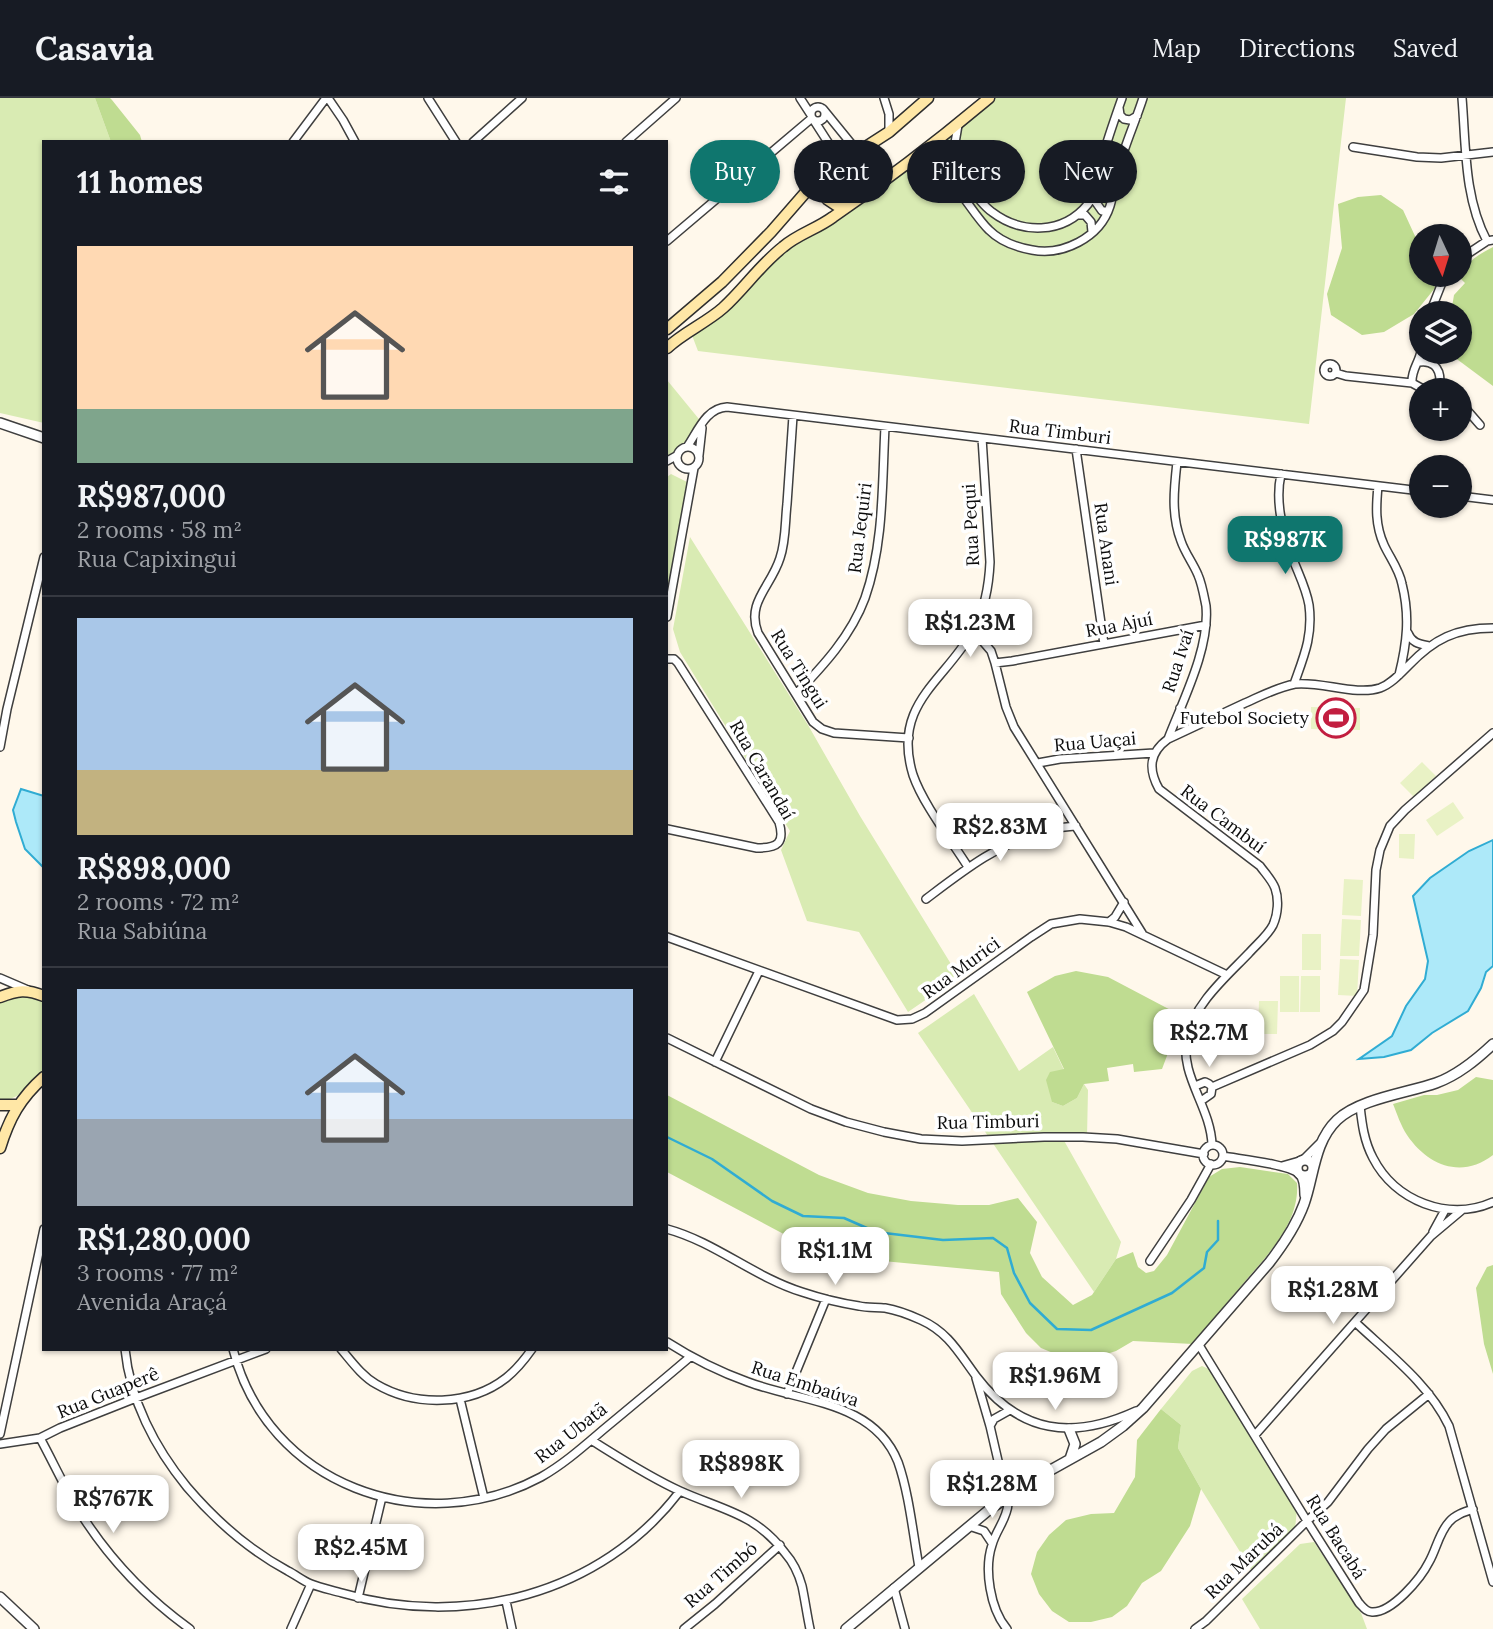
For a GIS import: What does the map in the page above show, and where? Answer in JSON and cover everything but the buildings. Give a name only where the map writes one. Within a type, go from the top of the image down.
[{"type":"main road","points":[[893,173],[989,98]]},
{"type":"main road","points":[[877,140],[924,99]]},
{"type":"main road","points":[[668,328],[722,282],[796,203]]},
{"type":"main road","points":[[830,203],[840,206],[853,203]]},
{"type":"main road","points":[[668,347],[722,309],[784,245],[826,222],[853,203]]},
{"type":"main road","points":[[0,998],[14,992],[30,990],[42,995]]},
{"type":"main road","points":[[0,1148],[6,1128],[18,1105],[42,1079]]},
{"type":"main road","points":[[0,1105],[18,1105]]},
{"type":"street","points":[[295,140],[327,98],[354,140]]},
{"type":"street","points":[[428,98],[455,140]]},
{"type":"street","points":[[475,140],[522,98]]},
{"type":"street","points":[[628,140],[676,98]]},
{"type":"street","points":[[800,98],[827,140]]},
{"type":"street","points":[[812,98],[848,140]]},
{"type":"street","points":[[884,98],[889,114],[889,132]]},
{"type":"street","points":[[1108,140],[1122,98]]},
{"type":"street","points":[[903,166],[930,167],[946,176],[988,230],[1008,236],[1013,246],[1043,253],[1063,250],[1092,232],[1108,211],[1122,156],[1143,98]]},
{"type":"street","points":[[1462,98],[1472,202],[1478,224],[1490,241],[1472,252]]},
{"type":"street","points":[[812,117],[811,111],[814,108],[822,108]]},
{"type":"street","points":[[1119,108],[1124,119],[1130,120],[1137,116]]},
{"type":"street","points":[[668,240],[812,117]]},
{"type":"street","points":[[958,124],[955,166],[989,211],[1018,226],[1034,228],[1057,226],[1089,203]]},
{"type":"street","points":[[1353,148],[1441,158],[1493,152]]},
{"type":"street","points":[[1096,203],[1102,211],[1108,211]]},
{"type":"street","points":[[1075,215],[1089,218],[1092,232]]},
{"type":"street","points":[[988,230],[997,228],[999,216]]},
{"type":"street","points":[[1008,236],[1018,226]]},
{"type":"street","points":[[1336,373],[1409,383]]},
{"type":"street","name":"Rua Timburi","points":[[687,447],[707,416],[720,407],[1409,490]]},
{"type":"street","name":"Rua Tingui","points":[[793,416],[785,536],[781,557],[754,609],[758,634],[813,722],[822,729],[834,733],[909,738]]},
{"type":"street","points":[[1472,416],[1480,425]]},
{"type":"street","points":[[0,423],[42,437]]},
{"type":"street","points":[[668,611],[694,468],[698,463],[703,424]]},
{"type":"street","name":"Rua Jequiri","points":[[796,694],[825,664],[847,633],[864,600],[879,533],[885,427]]},
{"type":"street","name":"Rua Pequi","points":[[968,867],[924,798],[914,775],[909,738],[919,702],[973,630],[985,601],[990,562],[982,438]]},
{"type":"street","points":[[668,467],[677,460],[680,450],[687,447],[695,449],[699,456]]},
{"type":"street","name":"Rua Anani","points":[[1076,449],[1104,644]]},
{"type":"street","points":[[668,461],[677,460]]},
{"type":"street","points":[[677,460],[683,469],[694,468]]},
{"type":"street","name":"Rua Ivaí","points":[[1168,739],[1198,661],[1206,625],[1204,594],[1175,524],[1173,498],[1177,462]]},
{"type":"street","points":[[1281,474],[1278,499],[1290,552],[1304,586],[1310,623],[1307,648],[1294,684]]},
{"type":"street","points":[[1378,486],[1377,525],[1396,565],[1407,615],[1408,633],[1399,676]]},
{"type":"street","points":[[1472,497],[1493,500]]},
{"type":"street","points":[[0,747],[3,707],[42,564]]},
{"type":"street","name":"Rua Ajuí","points":[[995,663],[1206,625]]},
{"type":"street","points":[[1154,753],[1159,745],[1168,739],[1274,690],[1294,684],[1319,684],[1355,690],[1379,688],[1399,676],[1429,646],[1445,636],[1463,630],[1493,628]]},
{"type":"street","points":[[973,630],[990,651],[1014,727],[1143,934]]},
{"type":"street","points":[[1408,633],[1410,639],[1417,644],[1429,646]]},
{"type":"street","name":"Rua Carandaí","points":[[668,659],[674,659],[678,663],[779,822],[781,839],[776,846],[757,848],[668,829]]},
{"type":"street","name":"Rua Ivaí","points":[[1180,708],[1198,725]]},
{"type":"street","points":[[1212,1087],[1310,1045],[1342,1022],[1364,990],[1373,935],[1376,870],[1380,850],[1390,826],[1493,733]]},
{"type":"street","name":"Rua Uaçai","points":[[1038,763],[1154,753]]},
{"type":"street","name":"Rua Cambuí","points":[[1154,753],[1151,765],[1153,779],[1159,789],[1260,866],[1275,888],[1277,914],[1273,925],[1227,975],[1192,1020],[1185,1051],[1187,1068],[1201,1101]]},
{"type":"street","points":[[926,899],[991,852],[1046,830],[1076,826]]},
{"type":"street","points":[[1109,922],[1124,902]]},
{"type":"street","name":"Rua Murici","points":[[668,937],[897,1020],[912,1019],[925,1013],[1051,924],[1080,919],[1109,922],[1143,934],[1227,975]]},
{"type":"street","points":[[715,1062],[759,971]]},
{"type":"street","points":[[0,978],[30,990]]},
{"type":"street","name":"Rua Timburi","points":[[668,1038],[811,1109],[884,1132],[921,1139],[962,1141],[1044,1137],[1117,1139],[1204,1154]]},
{"type":"street","points":[[1305,1202],[1303,1183],[1297,1167],[1315,1150],[1330,1127],[1347,1111],[1439,1082],[1460,1071],[1493,1044]]},
{"type":"street","points":[[1195,1086],[1205,1082],[1212,1087]]},
{"type":"street","points":[[1212,1087],[1211,1094],[1201,1101],[1209,1122],[1212,1145]]},
{"type":"street","points":[[1360,1106],[1362,1131],[1373,1158],[1384,1175],[1403,1193],[1422,1203],[1445,1210],[1482,1207],[1493,1202]]},
{"type":"street","points":[[846,1629],[1007,1497],[1112,1434],[1143,1408],[1286,1241],[1305,1202],[1323,1139]]},
{"type":"street","points":[[1211,1164],[1205,1159],[1206,1148],[1212,1145],[1220,1148],[1223,1156]]},
{"type":"street","points":[[1150,1261],[1191,1200],[1211,1164],[1220,1161],[1223,1156]]},
{"type":"street","points":[[1223,1156],[1282,1166],[1308,1176],[1313,1171]]},
{"type":"street","points":[[1282,1166],[1307,1160],[1312,1163],[1313,1171]]},
{"type":"street","points":[[1432,1236],[1445,1210]]},
{"type":"street","points":[[1255,1436],[1432,1236],[1462,1210]]},
{"type":"street","points":[[668,1229],[683,1234],[800,1292],[861,1307],[884,1308],[923,1321],[942,1333],[959,1351],[993,1397],[1028,1420],[1069,1429],[1095,1426],[1143,1408]]},
{"type":"street","points":[[0,1434],[42,1238]]},
{"type":"street","points":[[788,1394],[826,1299]]},
{"type":"street","points":[[1355,1322],[1441,1409],[1449,1426],[1493,1581]]},
{"type":"street","name":"Rua Embaúva","points":[[668,1343],[690,1357],[748,1382],[830,1404],[851,1412],[869,1424],[885,1440],[897,1461],[905,1488],[919,1567]]},
{"type":"street","name":"Rua Bacabá","points":[[1199,1345],[1307,1521],[1366,1610],[1382,1610],[1397,1601],[1428,1564],[1447,1524],[1473,1509]]},
{"type":"street","points":[[125,1351],[135,1398],[154,1440],[174,1471],[203,1506],[237,1538],[270,1561],[310,1584],[358,1598],[396,1605],[443,1608],[506,1601],[542,1590],[571,1578],[612,1555],[643,1532],[666,1510],[680,1491]]},
{"type":"street","name":"Rua Ubatã","points":[[234,1351],[249,1390],[264,1417],[304,1460],[333,1479],[360,1490],[413,1503],[450,1503],[484,1498],[511,1491],[542,1476],[565,1461],[690,1357]]},
{"type":"street","name":"Rua Guaperê","points":[[0,1444],[40,1438],[135,1398],[261,1351]]},
{"type":"street","points":[[343,1351],[375,1384],[399,1395],[428,1400],[460,1399],[482,1391],[506,1378],[530,1351]]},
{"type":"street","points":[[975,1374],[1008,1504],[988,1561],[993,1602],[1007,1629]]},
{"type":"street","name":"Rua Marubá","points":[[1195,1629],[1204,1625],[1328,1502],[1386,1429],[1429,1394]]},
{"type":"street","points":[[460,1399],[484,1498]]},
{"type":"street","points":[[990,1426],[994,1419],[1010,1410]]},
{"type":"street","points":[[1069,1429],[1075,1444],[1070,1459]]},
{"type":"street","points":[[40,1438],[76,1506],[106,1549],[135,1583],[190,1629]]},
{"type":"street","points":[[591,1440],[647,1474],[680,1491],[731,1510],[753,1521],[768,1533],[791,1560],[802,1585],[810,1629]]},
{"type":"street","points":[[358,1598],[382,1497]]},
{"type":"street","points":[[969,1526],[984,1531],[992,1544]]},
{"type":"street","name":"Rua Timbó","points":[[684,1629],[780,1545]]},
{"type":"street","points":[[291,1629],[310,1584]]},
{"type":"street","points":[[894,1588],[905,1629]]},
{"type":"street","points":[[0,1597],[34,1629]]},
{"type":"street","points":[[506,1601],[512,1629]]},
{"type":"green space","points":[[0,98],[95,98],[110,140],[42,140],[42,423],[0,413]]},
{"type":"green space","points":[[95,98],[110,98],[141,140],[110,140]]},
{"type":"green space","points":[[989,98],[1346,98],[1309,424],[698,351],[690,330],[797,237],[844,203],[893,203],[893,168],[907,157],[907,203],[1025,203],[1025,140],[931,140]]},
{"type":"green space","points":[[1381,195],[1403,210],[1409,224],[1409,287],[1435,288],[1424,301],[1409,301],[1409,317],[1384,332],[1362,335],[1331,315],[1327,294],[1342,248],[1338,204],[1358,197]]},
{"type":"green space","points":[[1493,247],[1493,386],[1463,364],[1472,364],[1472,301],[1453,301],[1454,295],[1461,287],[1472,287],[1472,261]]},
{"type":"green space","points":[[668,381],[703,424],[687,443],[670,456]]},
{"type":"green space","points":[[671,474],[689,483],[668,586],[668,476]]},
{"type":"green space","points":[[690,537],[808,725],[860,816],[959,977],[908,1012],[859,932],[807,921],[781,850],[790,831],[680,652],[673,629]]},
{"type":"green space","name":"Futebol Society","points":[[1311,707],[1360,708],[1360,730],[1311,729]]},
{"type":"green space","points":[[1422,762],[1436,776],[1414,797],[1400,783]]},
{"type":"green space","points":[[1453,802],[1464,818],[1437,836],[1426,820]]},
{"type":"green space","points":[[1399,834],[1415,834],[1414,859],[1399,858]]},
{"type":"green space","points":[[1344,879],[1363,880],[1361,916],[1342,915]]},
{"type":"green space","points":[[1342,919],[1361,920],[1359,956],[1340,956]]},
{"type":"green space","points":[[1302,934],[1321,934],[1321,970],[1302,970]]},
{"type":"green space","points":[[1340,959],[1359,960],[1357,996],[1338,995]]},
{"type":"green space","points":[[1076,971],[1108,977],[1182,1016],[1162,1069],[1134,1072],[1133,1064],[1107,1068],[1109,1081],[1084,1084],[1077,1098],[1063,1106],[1052,1102],[1046,1080],[1050,1072],[1064,1069],[1027,992],[1055,976]]},
{"type":"green space","points":[[1280,976],[1299,976],[1299,1012],[1280,1012]]},
{"type":"green space","points":[[1301,976],[1320,976],[1320,1012],[1300,1012]]},
{"type":"green space","points":[[974,994],[1019,1071],[1053,1047],[1064,1070],[1052,1102],[1063,1106],[1077,1098],[1084,1084],[1088,1090],[1087,1137],[1062,1137],[1121,1242],[1116,1259],[1094,1292],[918,1033]]},
{"type":"green space","points":[[31,995],[42,999],[42,1074],[19,1095],[0,1100],[0,1001]]},
{"type":"green space","points":[[1259,1001],[1278,1001],[1277,1034],[1258,1034]]},
{"type":"green space","points":[[1476,1077],[1493,1080],[1493,1155],[1469,1166],[1446,1166],[1425,1155],[1415,1146],[1401,1124],[1393,1104],[1424,1095],[1458,1090]]},
{"type":"green space","points":[[668,1096],[819,1175],[868,1193],[911,1201],[958,1205],[989,1205],[1018,1198],[1037,1222],[1030,1253],[1042,1277],[1073,1305],[1092,1295],[1116,1259],[1133,1252],[1138,1267],[1146,1273],[1154,1271],[1167,1255],[1209,1177],[1222,1169],[1240,1167],[1288,1174],[1297,1183],[1293,1212],[1280,1238],[1193,1344],[1133,1341],[1116,1351],[1094,1358],[1065,1358],[1041,1348],[1026,1333],[1001,1294],[999,1272],[883,1261],[831,1253],[793,1239],[668,1173]]},
{"type":"green space","points":[[1493,1265],[1493,1374],[1484,1344],[1476,1288],[1487,1267]]},
{"type":"green space","points":[[1202,1366],[1211,1370],[1297,1509],[1295,1529],[1252,1571],[1178,1448],[1181,1425],[1161,1409],[1192,1371]]},
{"type":"green space","points":[[1161,1409],[1181,1425],[1178,1448],[1201,1489],[1190,1526],[1161,1571],[1142,1583],[1127,1606],[1112,1617],[1091,1622],[1069,1622],[1052,1611],[1039,1594],[1031,1574],[1037,1552],[1049,1535],[1066,1520],[1091,1514],[1114,1513],[1135,1477],[1137,1440]]},
{"type":"green space","points":[[1314,1542],[1361,1613],[1367,1629],[1260,1629],[1242,1599],[1300,1544]]},
{"type":"water","points":[[21,789],[42,795],[42,866],[25,849],[13,810]]},
{"type":"water","points":[[1493,840],[1493,966],[1486,972],[1481,988],[1468,1011],[1432,1033],[1411,1050],[1384,1057],[1359,1059],[1392,1036],[1406,1006],[1425,979],[1428,961],[1413,896],[1430,878],[1469,851]]},
{"type":"waterway","points":[[668,1137],[712,1159],[772,1201],[803,1216],[844,1218],[876,1232],[943,1240],[993,1238],[1007,1248],[1014,1273],[1030,1303],[1057,1329],[1091,1330],[1172,1293],[1204,1268],[1207,1252],[1218,1240],[1218,1221]]},
{"type":"place","name":"Futebol Society","points":[[1336,718]]}]
